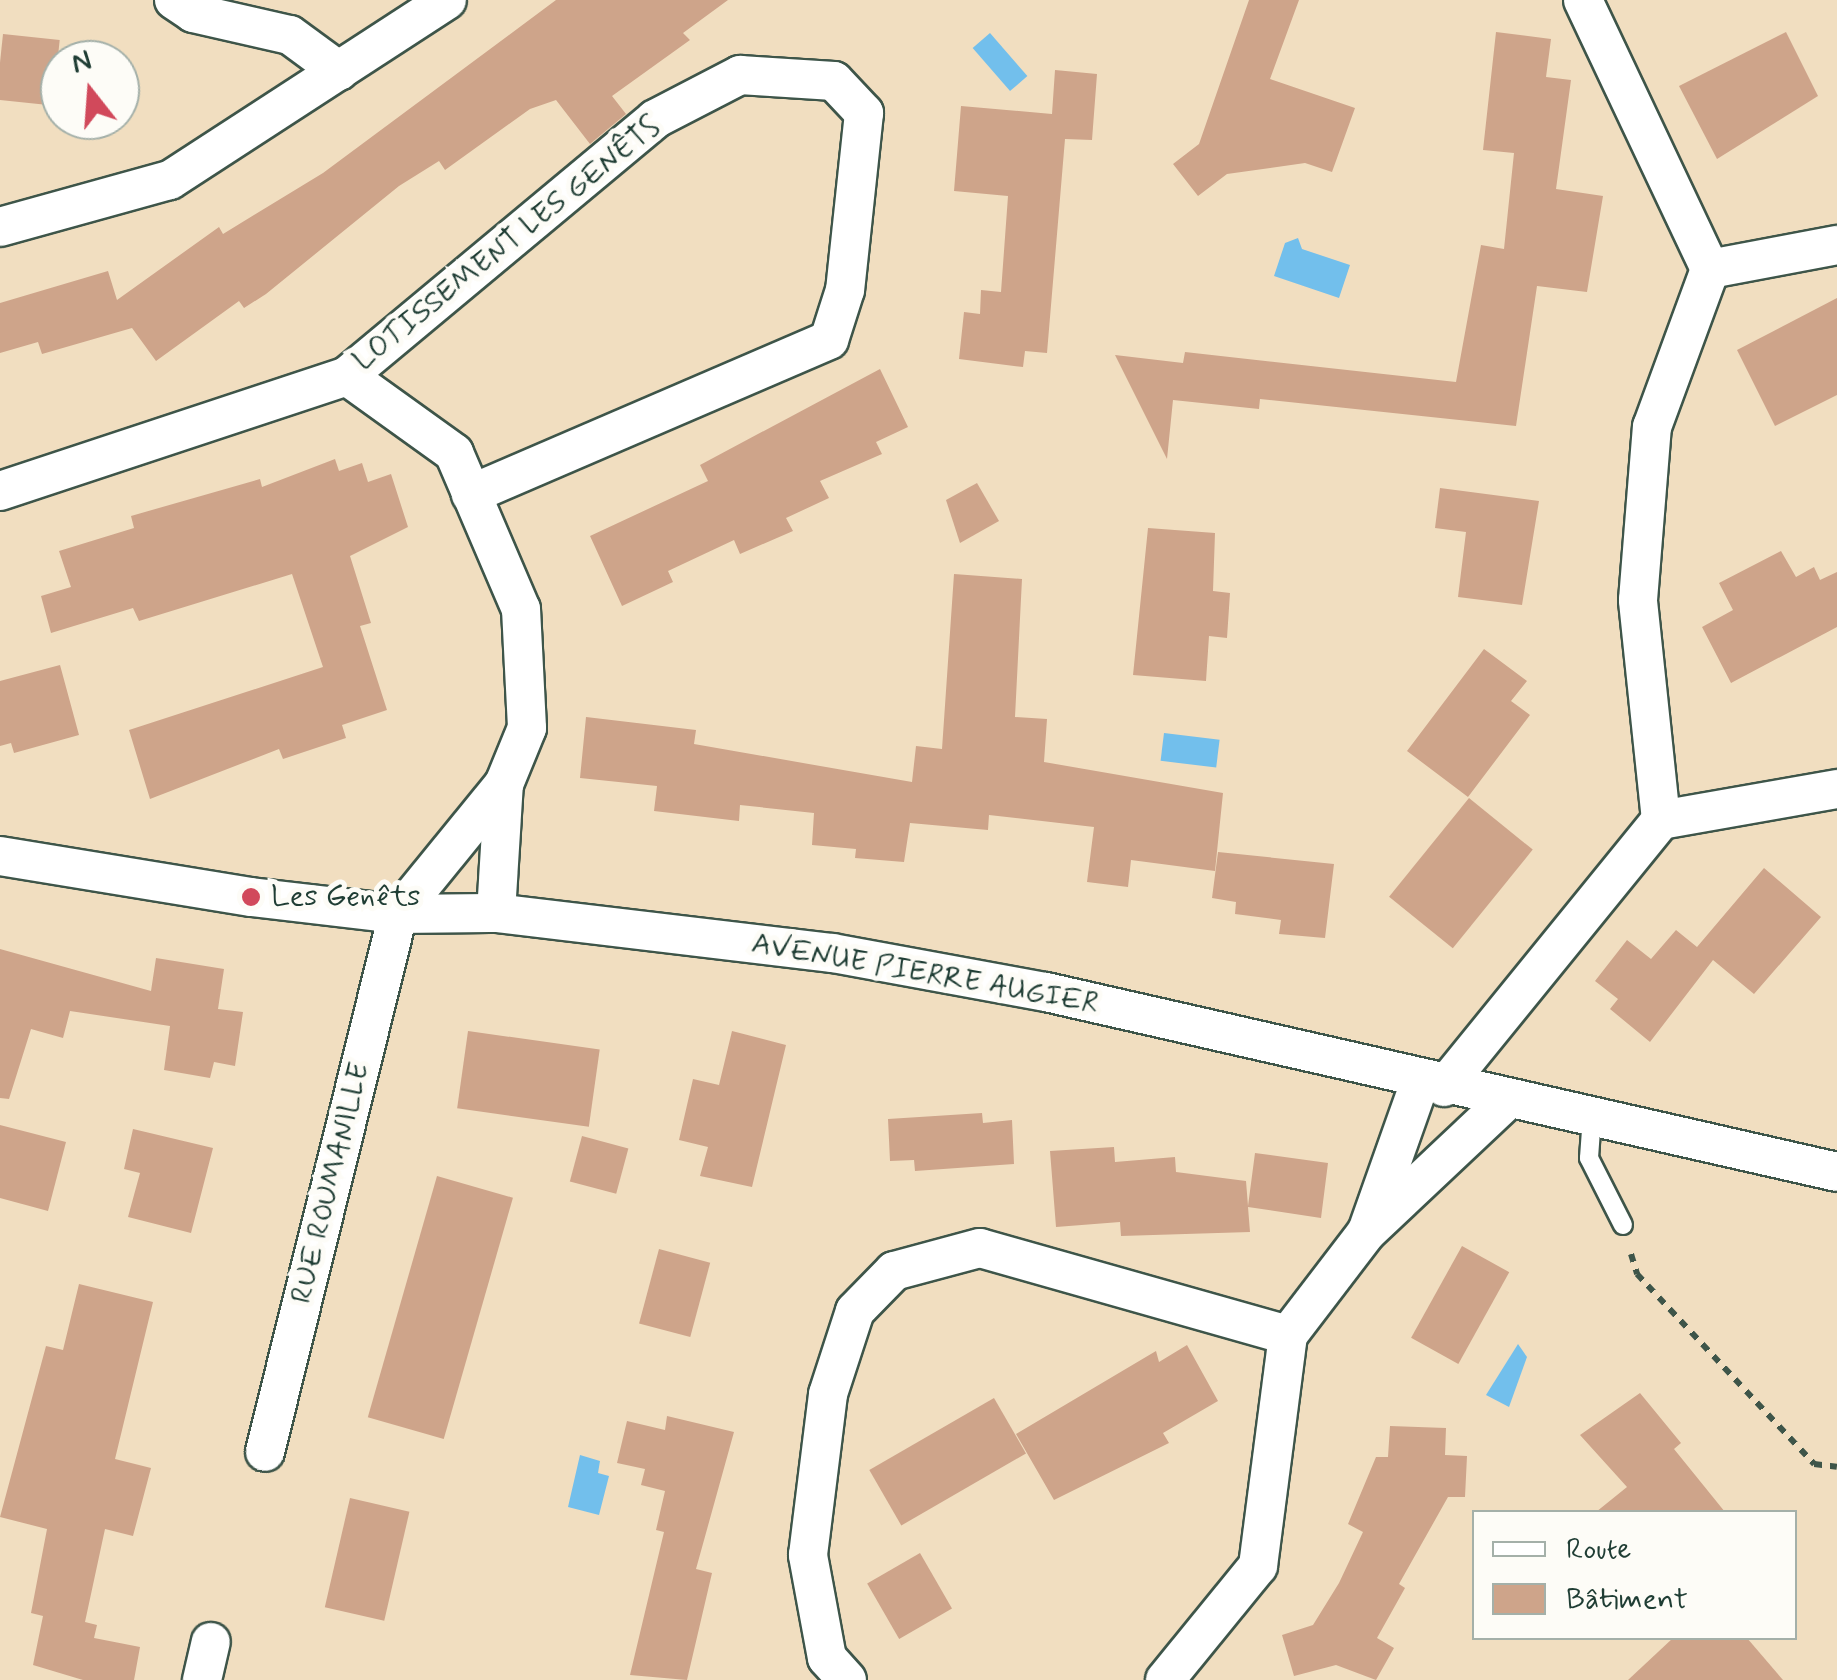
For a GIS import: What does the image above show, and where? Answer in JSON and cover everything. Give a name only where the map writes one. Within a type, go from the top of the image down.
[{"type":"street","points":[[174,0],[193,13],[290,34],[339,71]]},
{"type":"street","points":[[0,227],[170,180],[447,0]]},
{"type":"street","points":[[1583,0],[1710,268],[1652,426],[1638,600],[1661,820]]},
{"type":"street","name":"LOTISSEMENT LES GENÊTS","points":[[0,491],[347,376],[655,119],[740,75],[834,81],[864,113],[845,290],[829,340],[472,494]]},
{"type":"street","points":[[1710,268],[1837,245]]},
{"type":"street","name":"LOTISSEMENT LES GENÊTS","points":[[347,376],[454,453],[521,609],[527,728],[504,784],[398,914]]},
{"type":"street","name":"LOTISSEMENT LES GENÊTS","points":[[496,913],[504,784]]},
{"type":"street","points":[[1366,1233],[1432,1085],[1661,820],[1837,789]]},
{"type":"street","name":"AVENUE PIERRE AUGIER","points":[[0,856],[398,914],[496,913],[833,953],[1046,992],[1504,1103],[1592,1116],[1837,1172]]},
{"type":"street","name":"RUE ROUMANILLE","points":[[265,1452],[398,914]]},
{"type":"street","points":[[1165,1680],[1258,1566],[1288,1335],[1366,1233],[1504,1103]]},
{"type":"street","points":[[847,1680],[827,1658],[808,1555],[828,1394],[856,1311],[894,1271],[980,1248],[1288,1335]]},
{"type":"street","points":[[202,1680],[211,1642]]},
{"type":"lane","points":[[1592,1116],[1589,1158],[1623,1225]]},
{"type":"path","points":[[1623,1225],[1637,1274],[1814,1464],[1837,1467]]},
{"type":"water","points":[[990,33],[1027,76],[1010,91],[973,48]]},
{"type":"water","points":[[1298,238],[1302,249],[1350,265],[1339,298],[1274,276],[1285,243]]},
{"type":"water","points":[[1164,733],[1220,740],[1216,768],[1161,761]]},
{"type":"water","points":[[1518,1344],[1527,1357],[1509,1407],[1486,1395]]},
{"type":"water","points":[[580,1455],[600,1461],[598,1473],[609,1476],[599,1515],[568,1507]]},
{"type":"building","points":[[556,0],[728,0],[683,33],[690,40],[612,96],[626,114],[590,144],[556,100],[530,109],[445,170],[439,161],[399,186],[266,294],[244,308],[239,301],[156,361],[132,328],[42,354],[38,342],[0,353],[0,303],[108,271],[117,300],[219,227],[223,234],[323,173]]},
{"type":"building","points":[[1249,0],[1299,0],[1270,79],[1355,108],[1332,172],[1305,163],[1227,174],[1198,196],[1173,164],[1199,144]]},
{"type":"building","points":[[1496,32],[1551,39],[1546,77],[1571,80],[1556,189],[1603,196],[1587,292],[1537,286],[1516,426],[1260,399],[1259,409],[1173,400],[1167,459],[1115,355],[1183,363],[1185,352],[1456,382],[1481,245],[1504,249],[1514,153],[1483,150]]},
{"type":"building","points":[[1786,32],[1818,96],[1717,159],[1679,86]]},
{"type":"building","points":[[3,34],[60,40],[40,40],[40,104],[0,100]]},
{"type":"building","points":[[1055,70],[1097,74],[1092,140],[1065,139],[1047,353],[1025,351],[1023,367],[959,359],[964,312],[980,314],[981,290],[1001,292],[1008,196],[954,191],[961,106],[1052,114]]},
{"type":"building","points":[[1837,298],[1837,395],[1775,426],[1737,350]]},
{"type":"building","points":[[880,369],[908,427],[876,442],[882,454],[820,481],[829,498],[786,518],[793,531],[740,554],[734,540],[668,571],[673,582],[622,606],[590,536],[708,481],[700,465]]},
{"type":"building","points":[[335,459],[339,471],[362,463],[368,482],[391,474],[408,527],[350,556],[371,623],[360,626],[387,710],[342,725],[346,738],[283,759],[279,749],[150,799],[129,730],[323,667],[292,574],[139,621],[133,608],[51,633],[41,596],[71,587],[59,551],[134,528],[131,516],[260,479],[262,487]]},
{"type":"building","points":[[977,483],[999,521],[960,543],[946,500]]},
{"type":"building","points":[[1440,488],[1539,501],[1522,605],[1458,597],[1466,532],[1435,528]]},
{"type":"building","points":[[1148,528],[1215,533],[1213,591],[1230,593],[1227,638],[1209,636],[1206,681],[1133,675]]},
{"type":"building","points":[[1781,551],[1796,577],[1814,567],[1820,580],[1837,572],[1837,627],[1731,683],[1702,627],[1733,610],[1719,583]]},
{"type":"building","points":[[954,574],[1022,579],[1015,717],[1047,719],[1044,762],[1223,793],[1215,871],[1131,860],[1128,887],[1087,882],[1094,827],[989,815],[988,830],[910,823],[904,862],[855,858],[856,849],[812,845],[814,813],[740,805],[739,821],[654,811],[657,786],[580,778],[586,717],[696,730],[694,744],[912,782],[916,746],[942,749]]},
{"type":"building","points":[[1484,649],[1527,681],[1511,701],[1530,715],[1468,797],[1407,751]]},
{"type":"building","points":[[60,665],[79,735],[14,753],[11,743],[0,746],[0,681]]},
{"type":"building","points":[[1469,798],[1533,850],[1453,948],[1389,897]]},
{"type":"building","points":[[1218,852],[1334,864],[1325,938],[1279,934],[1281,920],[1235,914],[1236,902],[1212,898]]},
{"type":"building","points":[[1764,868],[1821,917],[1754,994],[1713,960],[1650,1042],[1610,1009],[1618,999],[1595,981],[1627,940],[1651,959],[1676,930],[1697,947]]},
{"type":"building","points":[[0,949],[151,991],[156,958],[224,969],[218,1009],[243,1012],[235,1066],[214,1062],[210,1078],[164,1070],[170,1026],[70,1011],[63,1038],[31,1029],[9,1099],[0,1098]]},
{"type":"building","points":[[468,1031],[600,1050],[589,1127],[457,1108]]},
{"type":"building","points":[[732,1031],[786,1045],[752,1187],[700,1176],[708,1147],[679,1140],[693,1079],[719,1085]]},
{"type":"building","points":[[982,1113],[983,1123],[1012,1120],[1014,1164],[915,1171],[914,1160],[890,1161],[888,1119]]},
{"type":"building","points":[[0,1125],[66,1142],[48,1211],[0,1198]]},
{"type":"building","points":[[133,1129],[213,1148],[191,1233],[128,1217],[140,1173],[124,1169]]},
{"type":"building","points":[[582,1136],[628,1148],[616,1194],[570,1181]]},
{"type":"building","points":[[1114,1147],[1115,1162],[1175,1157],[1176,1172],[1246,1181],[1248,1206],[1255,1153],[1328,1163],[1321,1218],[1248,1207],[1250,1232],[1121,1236],[1120,1222],[1056,1227],[1050,1151]]},
{"type":"building","points":[[437,1176],[513,1198],[444,1439],[368,1417]]},
{"type":"building","points":[[1462,1246],[1509,1272],[1458,1364],[1411,1338]]},
{"type":"building","points":[[659,1249],[710,1263],[690,1337],[639,1323]]},
{"type":"building","points":[[79,1284],[153,1302],[115,1459],[151,1468],[133,1536],[105,1529],[85,1622],[97,1625],[94,1638],[140,1647],[134,1680],[83,1680],[33,1665],[43,1616],[31,1613],[47,1529],[0,1517],[46,1346],[63,1350]]},
{"type":"building","points":[[1187,1345],[1218,1401],[1163,1433],[1169,1443],[1054,1500],[1016,1434],[1156,1351],[1159,1362]]},
{"type":"building","points":[[1640,1393],[1681,1443],[1674,1449],[1723,1510],[1598,1510],[1627,1487],[1580,1435]]},
{"type":"building","points":[[994,1398],[1026,1453],[901,1525],[869,1470]]},
{"type":"building","points":[[667,1416],[734,1432],[696,1569],[712,1573],[687,1680],[630,1675],[664,1532],[656,1530],[665,1491],[641,1485],[645,1469],[617,1463],[627,1421],[665,1430]]},
{"type":"building","points":[[1390,1426],[1446,1428],[1445,1455],[1467,1456],[1465,1497],[1448,1497],[1399,1584],[1405,1588],[1377,1638],[1394,1648],[1376,1680],[1336,1665],[1294,1676],[1282,1635],[1313,1625],[1339,1583],[1363,1532],[1348,1524],[1376,1457],[1388,1457]]},
{"type":"building","points":[[350,1498],[409,1512],[384,1621],[325,1607]]},
{"type":"building","points":[[920,1553],[952,1608],[899,1639],[867,1584]]},
{"type":"building","points":[[1671,1640],[1749,1640],[1783,1680],[1628,1680]]},
{"type":"place","name":"Les Genêts","points":[[251,897]]}]
